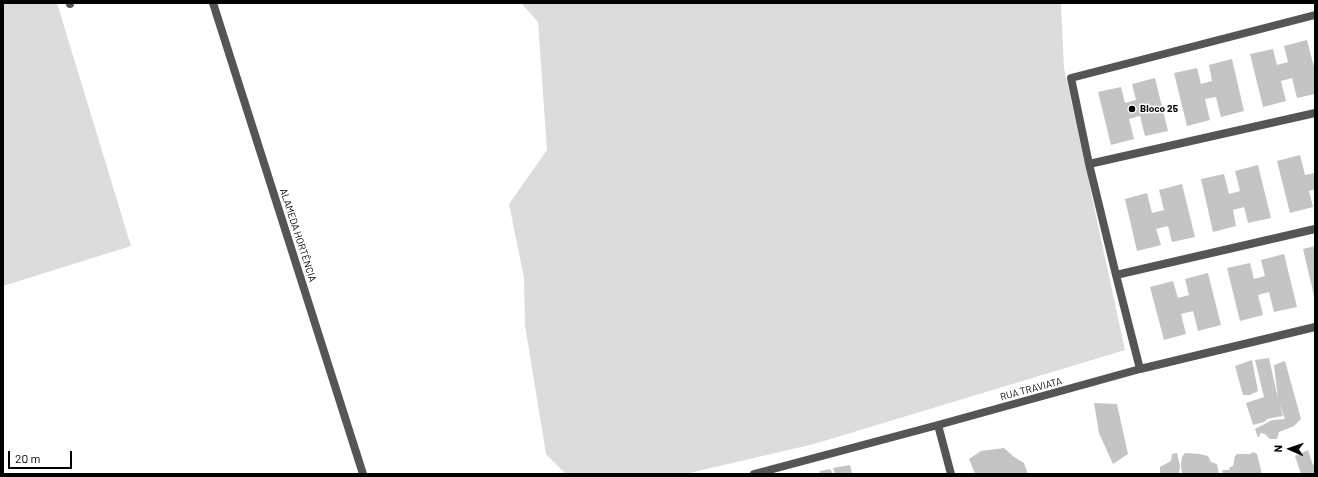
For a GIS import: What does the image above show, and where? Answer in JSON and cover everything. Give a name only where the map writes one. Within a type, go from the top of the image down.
[{"type":"street","name":"ALAMEDA HORTÊNCIA","points":[[213,3],[363,474]]},
{"type":"street","points":[[1140,369],[1089,164],[1071,78],[1315,15]]},
{"type":"street","points":[[1089,164],[1315,112]]},
{"type":"street","points":[[1116,276],[1315,229]]},
{"type":"street","name":"RUA TRAVIATA","points":[[754,474],[1140,369],[1315,327]]},
{"type":"street","points":[[938,425],[951,474]]},
{"type":"shaded area","points":[[3,3],[57,3],[131,246],[3,286]]},
{"type":"shaded area","points":[[521,3],[1061,3],[1064,68],[1125,350],[814,444],[685,474],[566,474],[546,454],[525,325],[524,278],[509,204],[547,150],[538,22]]},
{"type":"building","points":[[1307,40],[1315,71],[1315,94],[1297,98],[1292,78],[1281,81],[1286,101],[1263,107],[1250,54],[1273,49],[1277,65],[1288,62],[1284,46]]},
{"type":"building","points":[[1232,59],[1244,111],[1221,117],[1216,97],[1205,99],[1210,120],[1187,126],[1174,73],[1197,68],[1201,84],[1212,81],[1209,65]]},
{"type":"building","name":"Bloco 25","points":[[1155,78],[1168,131],[1145,136],[1140,116],[1129,119],[1134,139],[1111,145],[1098,92],[1121,87],[1125,103],[1136,100],[1132,84]]},
{"type":"building","points":[[1300,155],[1305,175],[1315,173],[1315,189],[1309,191],[1313,207],[1290,213],[1277,161]]},
{"type":"building","points":[[1258,165],[1271,218],[1248,223],[1244,207],[1233,210],[1236,226],[1213,232],[1201,179],[1224,174],[1229,194],[1240,191],[1235,171]]},
{"type":"building","points":[[1182,184],[1195,237],[1172,242],[1168,226],[1156,229],[1161,245],[1137,251],[1125,199],[1147,193],[1152,213],[1164,210],[1159,190]]},
{"type":"building","points":[[1315,246],[1315,296],[1314,296],[1303,249]]},
{"type":"building","points":[[1284,254],[1297,307],[1274,312],[1269,292],[1258,295],[1263,315],[1240,321],[1227,268],[1250,263],[1254,279],[1265,276],[1261,260]]},
{"type":"building","points":[[1208,273],[1221,325],[1198,331],[1193,311],[1181,314],[1186,334],[1164,340],[1150,287],[1173,281],[1178,298],[1189,295],[1185,279]]},
{"type":"building","points":[[1269,358],[1278,399],[1274,365],[1285,361],[1301,419],[1294,426],[1279,432],[1277,439],[1270,439],[1265,434],[1261,433],[1258,438],[1255,429],[1272,420],[1285,419],[1279,403],[1283,416],[1267,419],[1264,422],[1253,425],[1246,403],[1264,397],[1255,360]]},
{"type":"building","points":[[1252,360],[1258,391],[1250,395],[1243,395],[1235,366]]},
{"type":"building","points":[[1094,403],[1117,404],[1128,454],[1113,464],[1099,433]]},
{"type":"building","points":[[1004,448],[1024,463],[1028,474],[975,474],[969,459],[981,451]]},
{"type":"building","points":[[1308,450],[1313,465],[1315,464],[1315,474],[1301,474],[1295,456]]},
{"type":"building","points":[[1253,452],[1257,454],[1262,474],[1223,474],[1222,470],[1229,470],[1230,467],[1233,466],[1235,456],[1237,454],[1250,454]]},
{"type":"building","points":[[1177,453],[1180,466],[1179,474],[1160,474],[1160,467],[1171,461],[1172,454]]},
{"type":"building","points":[[1185,453],[1208,456],[1211,462],[1217,464],[1219,474],[1182,474],[1182,457]]},
{"type":"building","points":[[850,465],[852,474],[835,474],[833,468]]},
{"type":"building","points":[[830,469],[833,474],[819,474],[820,471]]},
{"type":"place","name":"Bloco 25","points":[[1132,109]]}]
